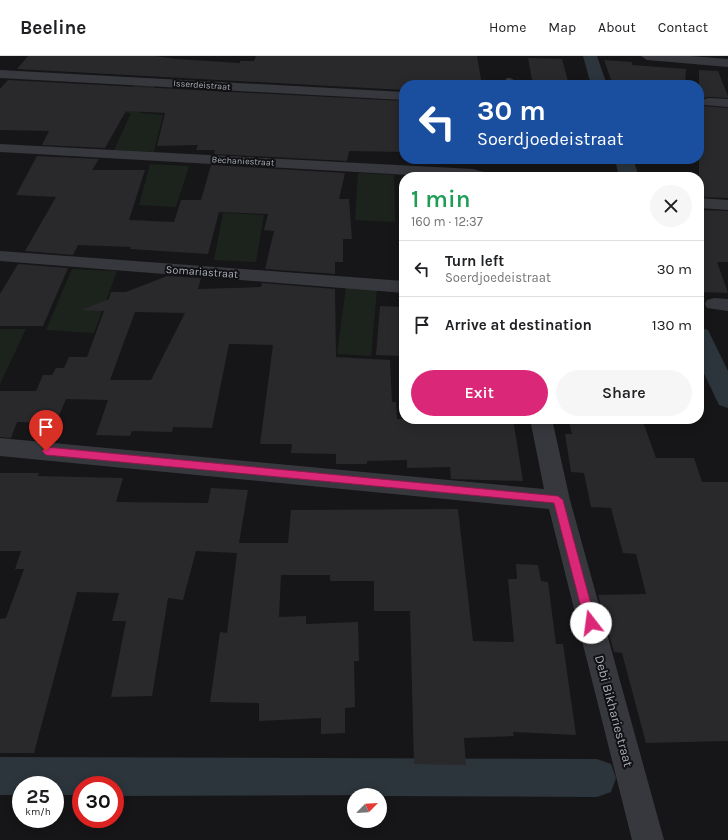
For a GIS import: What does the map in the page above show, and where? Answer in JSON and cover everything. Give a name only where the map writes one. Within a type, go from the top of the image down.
[{"type":"street","points":[[647,56],[728,63]]},
{"type":"street","name":"Isserdeistraat","points":[[0,74],[399,96]]},
{"type":"street","points":[[709,102],[728,103]]},
{"type":"street","name":"Bechaniestraat","points":[[0,148],[437,172]]},
{"type":"street","points":[[704,203],[728,205]]},
{"type":"street","name":"Somariastraat","points":[[0,256],[399,287]]},
{"type":"street","name":"Debi Bikhariestraat","points":[[542,424],[558,500],[648,840]]},
{"type":"street","points":[[0,447],[558,500]]},
{"type":"shaded area","points":[[134,85],[155,86],[139,113],[163,115],[154,152],[114,150],[131,113],[116,112]]},
{"type":"shaded area","points":[[150,164],[189,166],[176,207],[139,205]]},
{"type":"shaded area","points":[[358,173],[394,175],[395,222],[355,220]]},
{"type":"shaded area","points":[[223,213],[264,215],[256,262],[214,260]]},
{"type":"shaded area","points":[[72,269],[117,271],[94,333],[46,330]]},
{"type":"shaded area","points":[[346,287],[377,289],[371,356],[337,354]]},
{"type":"shaded area","points":[[0,329],[26,329],[0,384]]},
{"type":"building","points":[[28,56],[155,56],[176,59],[240,63],[240,61],[254,61],[256,56],[477,56],[481,80],[399,80],[399,90],[17,69]]},
{"type":"building","points":[[528,58],[562,59],[568,80],[532,80]]},
{"type":"building","points":[[604,60],[632,62],[632,65],[686,69],[685,80],[611,80]]},
{"type":"building","points":[[699,70],[718,71],[728,98],[704,98],[704,80],[699,80]]},
{"type":"building","points":[[8,80],[399,101],[399,152],[349,151],[347,161],[214,154],[215,150],[196,150],[198,145],[157,146],[165,113],[126,111],[105,148],[42,145],[49,131],[0,130],[0,89]]},
{"type":"building","points":[[704,106],[728,108],[728,198],[704,197],[704,172],[699,172],[699,164],[704,164]]},
{"type":"building","points":[[37,156],[99,159],[92,170],[145,170],[129,220],[174,222],[181,200],[201,200],[211,165],[345,173],[339,199],[349,199],[352,239],[343,239],[343,262],[335,262],[335,274],[265,269],[274,231],[264,230],[268,214],[219,212],[208,254],[130,249],[131,247],[78,245],[73,255],[25,251],[56,197],[16,195]]},
{"type":"building","points":[[704,210],[728,211],[728,262],[717,262],[728,293],[704,292]]},
{"type":"building","points":[[18,264],[68,268],[43,326],[0,326],[0,294]]},
{"type":"building","points":[[167,276],[201,278],[198,289],[261,287],[262,283],[335,289],[336,357],[390,360],[392,402],[396,402],[397,419],[399,419],[399,424],[514,424],[523,481],[451,479],[450,467],[407,468],[407,460],[367,461],[367,464],[336,464],[336,454],[291,453],[292,444],[260,444],[273,345],[229,344],[212,428],[173,427],[172,432],[132,431],[130,436],[96,435],[108,400],[66,399],[56,423],[17,422],[11,438],[0,437],[0,391],[36,391],[43,375],[52,375],[56,368],[64,368],[69,357],[87,357],[104,311],[81,310],[109,299],[111,292],[126,292]],"holes":[[[135,312],[185,313],[151,380],[110,380]]]},
{"type":"building","points":[[380,306],[399,307],[399,356],[376,355]]},
{"type":"building","points":[[569,424],[644,424],[656,458],[694,458],[702,482],[728,482],[728,741],[646,743],[622,653],[614,652],[598,595],[646,594],[636,554],[623,553],[611,508],[591,507],[584,473],[571,472],[565,434],[572,434]]},
{"type":"building","points":[[0,473],[39,473],[38,476],[123,478],[116,502],[208,503],[211,488],[248,490],[239,543],[288,543],[291,510],[458,509],[473,641],[514,642],[508,579],[517,579],[516,564],[538,565],[541,581],[548,582],[556,644],[563,644],[576,735],[513,732],[514,736],[464,738],[466,765],[414,764],[410,611],[374,611],[374,581],[330,581],[330,575],[281,575],[279,617],[306,616],[306,624],[358,622],[359,661],[354,661],[355,707],[345,708],[345,733],[321,734],[321,718],[259,721],[259,703],[210,702],[220,632],[227,633],[237,553],[196,551],[183,600],[168,598],[152,696],[111,697],[126,621],[112,621],[119,593],[77,592],[34,753],[0,753],[0,619],[6,618],[24,569],[15,569],[21,551],[0,551]]},
{"type":"waterway","points":[[590,57],[597,80]]},
{"type":"waterway","points":[[625,164],[628,172]]},
{"type":"waterway","points":[[704,347],[728,398]]},
{"type":"waterway","points":[[0,776],[597,778]]},
{"type":"route","points":[[46,451],[558,500],[591,623]]}]
